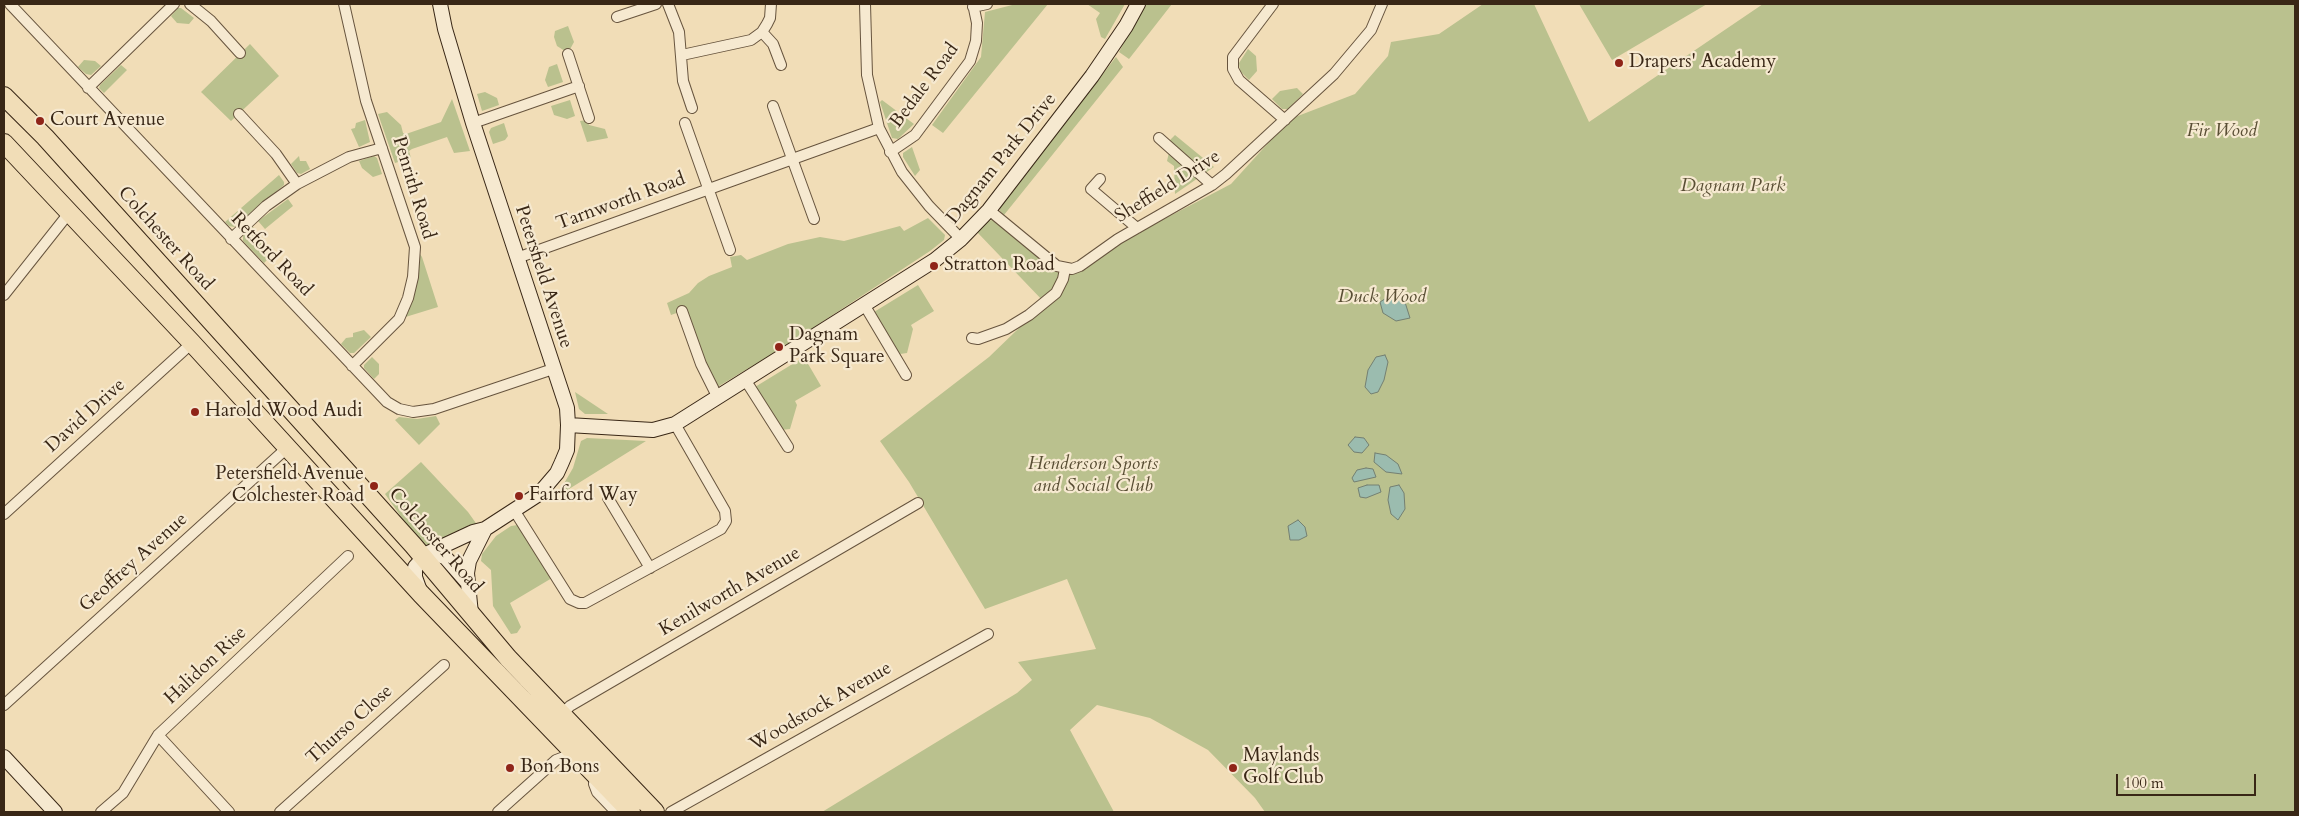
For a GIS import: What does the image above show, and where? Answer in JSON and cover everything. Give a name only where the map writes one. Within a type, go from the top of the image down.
[{"type":"highway","name":"Colchester Road","points":[[4,96],[45,137],[425,555],[472,618],[655,812]]},
{"type":"highway","points":[[4,143],[192,343],[421,594],[556,734],[562,753],[595,775],[631,812]]},
{"type":"street","name":"Retford Road","points":[[10,4],[387,402],[399,409],[413,412],[434,409],[553,369]]},
{"type":"street","points":[[88,88],[174,4]]},
{"type":"street","points":[[190,4],[210,21],[240,53]]},
{"type":"street","name":"Penrith Road","points":[[344,4],[356,63],[413,242],[413,277],[408,298],[399,319],[352,366]]},
{"type":"street","name":"Petersfield Avenue","points":[[425,555],[473,532],[485,529],[539,494],[557,473],[567,450],[568,425],[567,408],[472,123],[445,29],[440,4]]},
{"type":"street","points":[[617,17],[656,4]]},
{"type":"street","points":[[668,4],[679,32],[683,81],[692,108]]},
{"type":"street","points":[[682,55],[745,42],[762,32],[770,18],[771,4]]},
{"type":"street","points":[[865,4],[867,75],[879,128],[890,152],[915,189],[960,239]]},
{"type":"street","points":[[973,5],[987,4]]},
{"type":"street","name":"Dagnam Park Drive","points":[[568,425],[653,430],[675,424],[917,273],[960,239],[989,210],[1092,76],[1126,26],[1138,4]]},
{"type":"street","points":[[1273,4],[1233,57],[1232,70],[1239,80],[1285,120]]},
{"type":"street","name":"Sheffield Drive","points":[[1065,269],[1080,266],[1136,228],[1212,185],[1327,81],[1371,30],[1382,4]]},
{"type":"street","name":"Bedale Road","points":[[890,152],[915,134],[970,61],[976,41],[973,5]]},
{"type":"street","points":[[762,32],[773,44],[781,65]]},
{"type":"street","points":[[568,54],[589,118]]},
{"type":"street","points":[[472,123],[579,86]]},
{"type":"street","points":[[773,106],[814,219]]},
{"type":"street","points":[[240,114],[276,154],[297,184]]},
{"type":"street","name":"Tarnworth Road","points":[[685,123],[730,250]]},
{"type":"street","name":"Tarnworth Road","points":[[517,258],[879,128]]},
{"type":"street","points":[[1159,138],[1212,185]]},
{"type":"street","points":[[231,239],[266,206],[297,184],[350,158],[382,148]]},
{"type":"street","points":[[1100,179],[1091,190],[1136,228]]},
{"type":"street","points":[[972,338],[978,339],[1006,329],[1029,315],[1056,294],[1063,279],[1065,269],[1057,266],[989,210]]},
{"type":"street","points":[[4,295],[69,213]]},
{"type":"street","points":[[865,306],[906,374]]},
{"type":"street","points":[[682,311],[701,364],[718,398]]},
{"type":"street","name":"David Drive","points":[[4,514],[192,343]]},
{"type":"street","points":[[746,381],[788,447]]},
{"type":"street","points":[[514,510],[567,595],[575,602],[585,603],[720,529],[726,521],[725,511],[675,424]]},
{"type":"street","name":"Geoffrey Avenue","points":[[4,705],[288,448]]},
{"type":"street","points":[[608,498],[650,568]]},
{"type":"street","name":"Kenilworth Avenue","points":[[562,714],[570,706],[918,503]]},
{"type":"street","points":[[472,618],[466,581],[469,561],[485,529]]},
{"type":"street","points":[[421,594],[415,576],[415,567],[425,555],[445,557],[466,581]]},
{"type":"street","name":"Halidon Rise","points":[[101,812],[122,793],[158,735],[348,556]]},
{"type":"street","name":"Woodstock Avenue","points":[[671,812],[988,634]]},
{"type":"street","name":"Thurso Close","points":[[280,812],[444,665]]},
{"type":"street","points":[[498,812],[562,753],[570,733],[565,728],[562,714]]},
{"type":"street","points":[[158,735],[229,812]]},
{"type":"street","points":[[4,757],[55,812]]},
{"type":"street","points":[[595,775],[594,784],[597,792],[616,812]]},
{"type":"green space","points":[[1016,4],[1048,4],[943,133],[932,125],[981,57],[985,12]]},
{"type":"green space","points":[[1087,4],[1125,4],[1105,39],[1101,37],[1096,19],[1100,13]]},
{"type":"green space","points":[[1144,4],[1172,4],[1129,59],[1119,52]]},
{"type":"green space","points":[[1483,4],[1534,4],[1589,122],[1763,4],[2295,4],[2295,812],[1265,812],[1255,798],[1208,750],[1150,718],[1097,705],[1070,730],[1114,812],[822,812],[1017,693],[1032,680],[1018,662],[1096,649],[1067,579],[985,609],[909,482],[880,441],[989,357],[1045,303],[977,232],[987,222],[994,219],[1064,275],[1063,279],[1105,250],[1231,184],[1290,119],[1355,94],[1388,56],[1391,42],[1439,34]]},
{"type":"green space","points":[[1579,4],[1707,4],[1612,60]]},
{"type":"green space","points":[[178,8],[181,8],[194,18],[189,24],[177,23],[171,16]]},
{"type":"green space","points":[[568,26],[574,42],[568,53],[557,46],[554,37],[555,31]]},
{"type":"green space","points":[[250,44],[279,76],[231,121],[201,92]]},
{"type":"green space","points":[[1248,49],[1256,56],[1257,71],[1249,80],[1240,71],[1239,63]]},
{"type":"green space","points":[[1116,57],[1123,67],[1004,215],[1000,211],[1000,205]]},
{"type":"green space","points":[[84,60],[95,61],[101,66],[91,75],[86,74],[78,67]]},
{"type":"green space","points":[[557,64],[563,82],[548,87],[545,80],[549,67]]},
{"type":"green space","points":[[121,65],[127,70],[104,93],[99,88],[100,85]]},
{"type":"green space","points":[[1297,88],[1303,94],[1288,109],[1282,109],[1272,99],[1280,91]]},
{"type":"green space","points":[[485,92],[497,98],[499,105],[482,111],[477,94]]},
{"type":"green space","points":[[452,99],[470,151],[454,153],[447,137],[412,149],[409,151],[411,158],[395,163],[378,114],[387,112],[401,125],[403,133],[406,134],[441,122]]},
{"type":"green space","points":[[570,100],[575,116],[567,119],[554,115],[551,106]]},
{"type":"green space","points":[[882,100],[914,124],[898,139],[892,138],[880,102]]},
{"type":"green space","points":[[365,120],[370,142],[359,147],[351,129],[355,128],[356,123]]},
{"type":"green space","points":[[587,120],[589,125],[605,129],[608,138],[587,142],[580,121]]},
{"type":"green space","points":[[504,123],[508,136],[505,140],[493,144],[489,132],[491,128]]},
{"type":"green space","points":[[1175,135],[1214,167],[1175,194],[1174,166],[1167,161],[1171,144],[1169,141]]},
{"type":"green space","points":[[912,147],[920,170],[915,176],[903,157],[903,153]]},
{"type":"green space","points":[[299,156],[300,161],[306,161],[310,169],[301,174],[297,173],[291,164]]},
{"type":"green space","points":[[374,156],[377,158],[382,174],[373,177],[362,168],[359,161]]},
{"type":"green space","points":[[279,175],[284,185],[234,227],[229,226],[225,222]]},
{"type":"green space","points":[[288,199],[293,206],[265,229],[258,221]]},
{"type":"green space","points":[[928,218],[945,235],[944,240],[787,345],[714,389],[682,311],[671,315],[667,303],[689,293],[698,283],[709,276],[732,267],[730,257],[741,255],[747,260],[788,244],[820,237],[844,241],[900,226],[904,231]]},
{"type":"green space","points":[[253,227],[265,242],[269,253],[269,258],[264,263],[243,241],[243,236]]},
{"type":"green space","points":[[415,247],[422,257],[438,307],[399,319]]},
{"type":"green space","points":[[918,285],[934,311],[911,325],[913,329],[907,353],[900,354],[874,312]]},
{"type":"green space","points":[[364,330],[371,337],[354,353],[350,353],[341,344],[346,338],[353,337],[353,333]]},
{"type":"green space","points":[[372,357],[379,364],[379,374],[374,379],[364,368],[364,365]]},
{"type":"green space","points":[[804,357],[821,386],[795,401],[797,405],[790,429],[781,430],[755,387]]},
{"type":"green space","points":[[575,392],[608,414],[585,414],[579,409]]},
{"type":"green space","points":[[436,416],[440,424],[419,445],[395,420],[399,417],[417,419]]},
{"type":"green space","points":[[587,438],[646,441],[561,494],[559,492],[573,468],[581,441]]},
{"type":"green space","points":[[421,462],[468,512],[478,526],[428,547],[419,542],[385,494]]},
{"type":"green space","points":[[518,525],[552,578],[510,603],[521,627],[517,633],[511,634],[493,606],[491,570],[481,561],[482,554],[496,536],[511,526]]},
{"type":"shaded area","points":[[1388,297],[1404,299],[1410,318],[1396,321],[1383,313],[1380,302]]},
{"type":"shaded area","points":[[1385,355],[1388,362],[1384,380],[1378,392],[1371,394],[1365,387],[1368,370],[1376,357]]},
{"type":"shaded area","points":[[1355,437],[1364,438],[1369,445],[1362,453],[1354,452],[1348,445]]},
{"type":"shaded area","points":[[1375,453],[1386,455],[1398,464],[1402,474],[1386,472],[1374,462]]},
{"type":"shaded area","points":[[1373,469],[1376,477],[1354,482],[1352,478],[1357,470]]},
{"type":"shaded area","points":[[1367,485],[1379,485],[1381,492],[1366,498],[1360,497],[1358,488]]},
{"type":"shaded area","points":[[1399,485],[1404,493],[1405,509],[1398,520],[1391,514],[1388,500],[1390,487]]},
{"type":"shaded area","points":[[1298,520],[1305,527],[1307,536],[1299,540],[1290,540],[1288,526]]},
{"type":"place","name":"Drapers' Academy","points":[[1619,63]]},
{"type":"place","name":"Court Avenue","points":[[40,121]]},
{"type":"place","name":"Stratton Road","points":[[934,266]]},
{"type":"place","name":"Dagnam Park Square","points":[[779,347]]},
{"type":"place","name":"Harold Wood Audi","points":[[195,412]]},
{"type":"place","name":"Petersfield Avenue Colchester Road","points":[[374,486]]},
{"type":"place","name":"Fairford Way","points":[[519,496]]},
{"type":"place","name":"Bon Bons","points":[[510,768]]},
{"type":"place","name":"Maylands Golf Club","points":[[1233,768]]},
{"type":"park label","name":"Fir Wood","points":[[2222,132]]},
{"type":"park label","name":"Dagnam Park","points":[[1733,187]]},
{"type":"park label","name":"Duck Wood","points":[[1382,298]]},
{"type":"park label","name":"Henderson Sports and Social Club","points":[[1093,476]]}]
